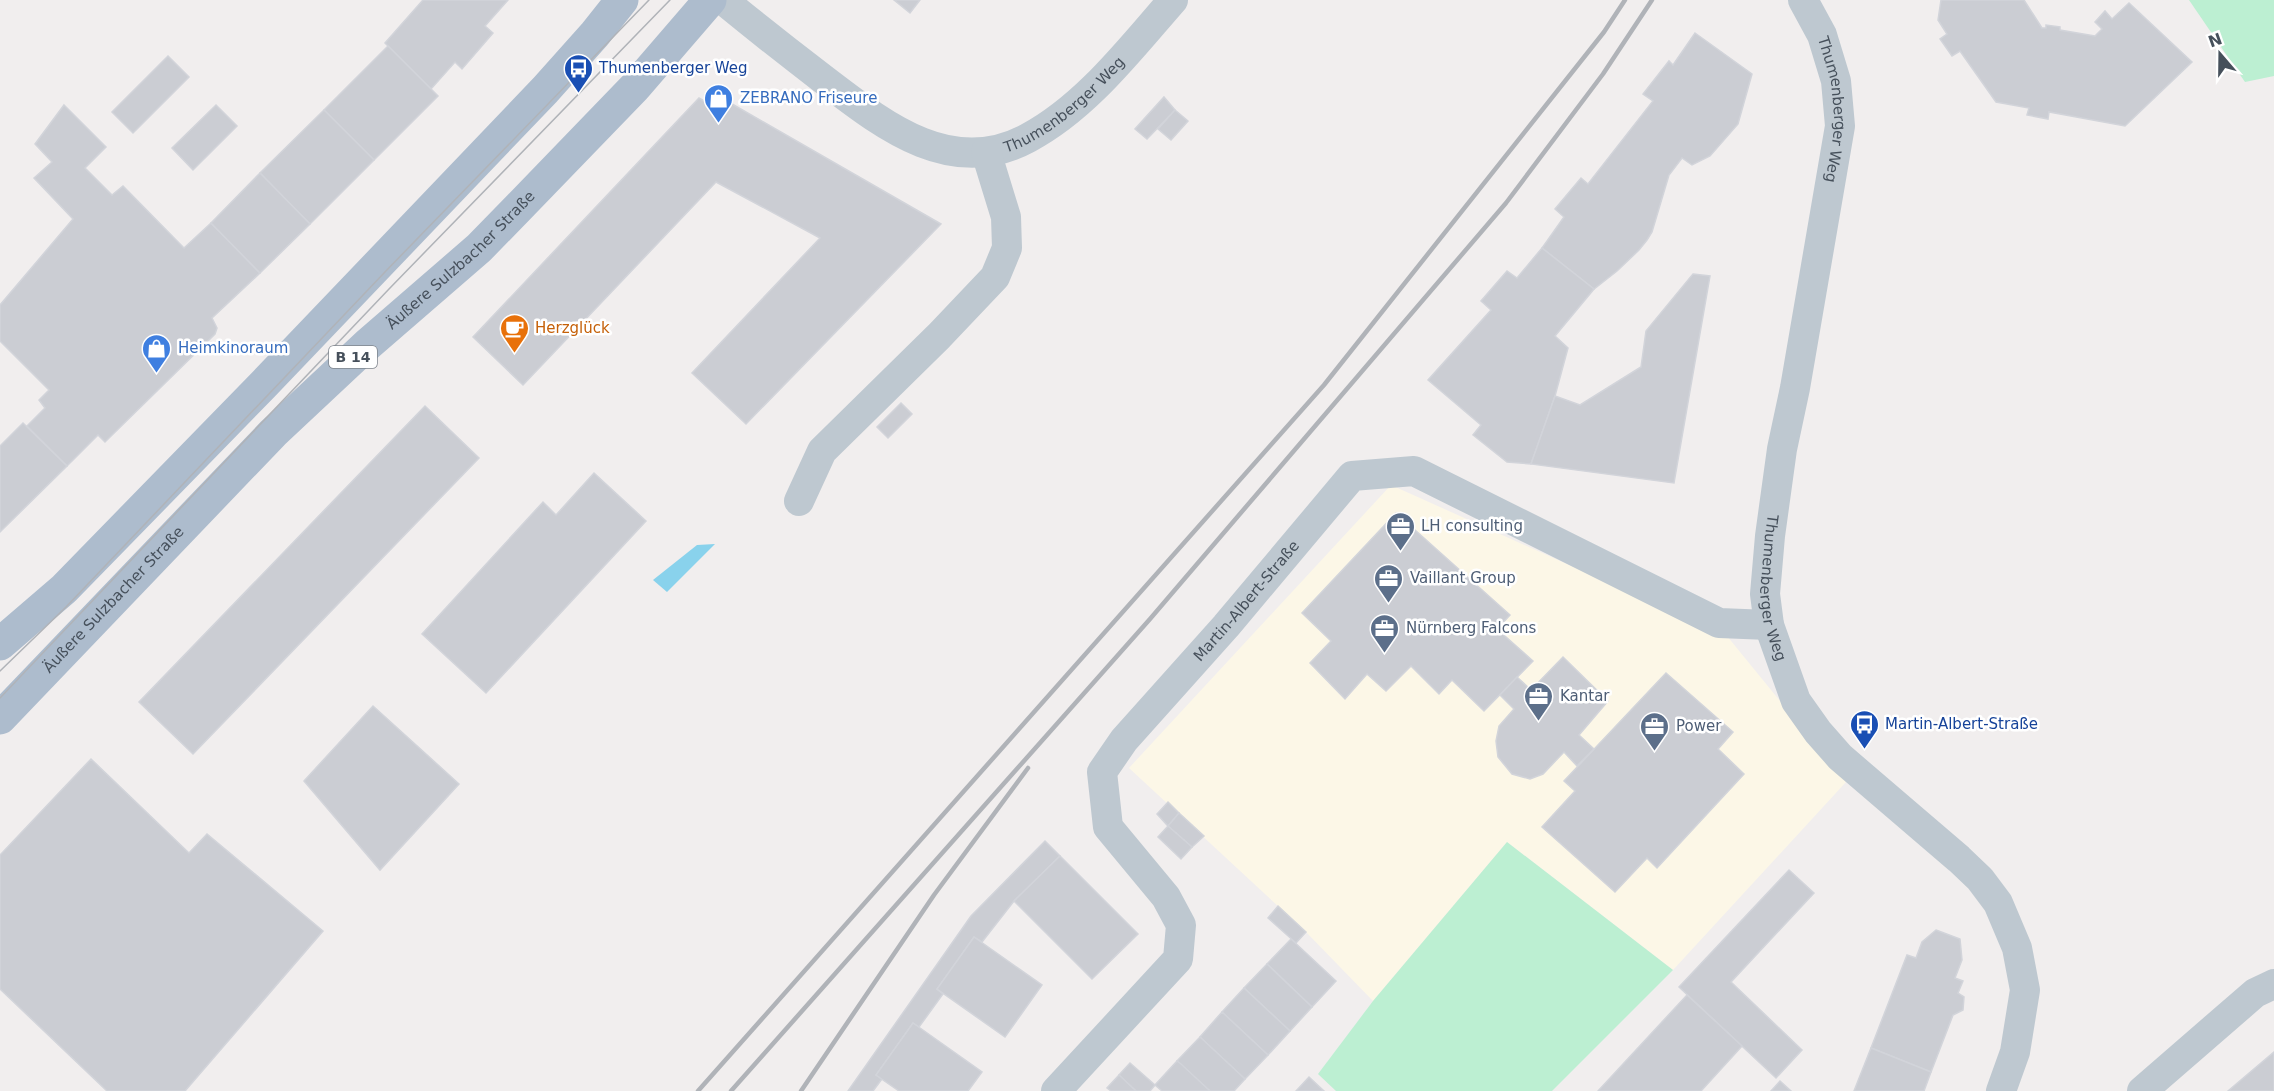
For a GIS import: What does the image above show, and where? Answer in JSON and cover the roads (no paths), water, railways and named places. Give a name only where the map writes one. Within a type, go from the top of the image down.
[{"type":"main road","name":"B 14","points":[[0,644],[63,589],[263,385],[545,90],[622,0]]},
{"type":"main road","name":"Äußere Sulzbacher Straße","points":[[0,718],[273,433],[367,345],[479,248],[511,216],[635,87],[710,0]]},
{"type":"street","name":"Thumenberger Weg","points":[[723,0],[889,128],[925,144],[959,152],[986,153],[1028,138],[1077,102],[1105,75],[1173,0]]},
{"type":"street","name":"Thumenberger Weg","points":[[1803,0],[1822,35],[1836,81],[1840,126],[1795,388],[1782,449],[1765,594],[1769,625],[1796,701],[1818,732],[1840,757],[1914,819],[1980,879],[1998,903],[2017,948],[2025,990],[2015,1052],[2001,1091]]},
{"type":"street","points":[[799,501],[822,451],[939,336],[995,277],[1007,248],[1006,218],[986,153]]},
{"type":"street","name":"Martin-Albert-Straße","points":[[1056,1091],[1178,958],[1181,926],[1166,897],[1108,827],[1102,772],[1124,740],[1249,599],[1352,476],[1414,471],[1719,623],[1769,625]]},
{"type":"street","points":[[2142,1091],[2255,993],[2274,984]]},
{"type":"water","points":[[715,544],[667,592],[653,580],[697,545]]},
{"type":"tram line","points":[[0,671],[66,607],[384,273],[649,0]]},
{"type":"tram line","points":[[0,698],[389,289],[670,0]]},
{"type":"railway","points":[[698,1091],[1324,385],[1604,32],[1625,0]]},
{"type":"railway","points":[[731,1091],[1150,619],[1506,203],[1603,74],[1652,0]]},
{"type":"railway","points":[[801,1091],[934,895],[1028,768]]},
{"type":"place","name":"Thumenberger Weg","points":[[578,94]]},
{"type":"place","name":"ZEBRANO Friseure","points":[[719,124]]},
{"type":"place","name":"Herzglück","points":[[514,354]]},
{"type":"place","name":"Heimkinoraum","points":[[157,374]]},
{"type":"place","name":"LH consulting","points":[[1400,552]]},
{"type":"place","name":"Vaillant Group","points":[[1389,604]]},
{"type":"place","name":"Nürnberg Falcons","points":[[1385,654]]},
{"type":"place","name":"Kantar","points":[[1539,722]]},
{"type":"place","name":"Martin-Albert-Straße","points":[[1864,750]]},
{"type":"place","name":"Power","points":[[1655,752]]}]
